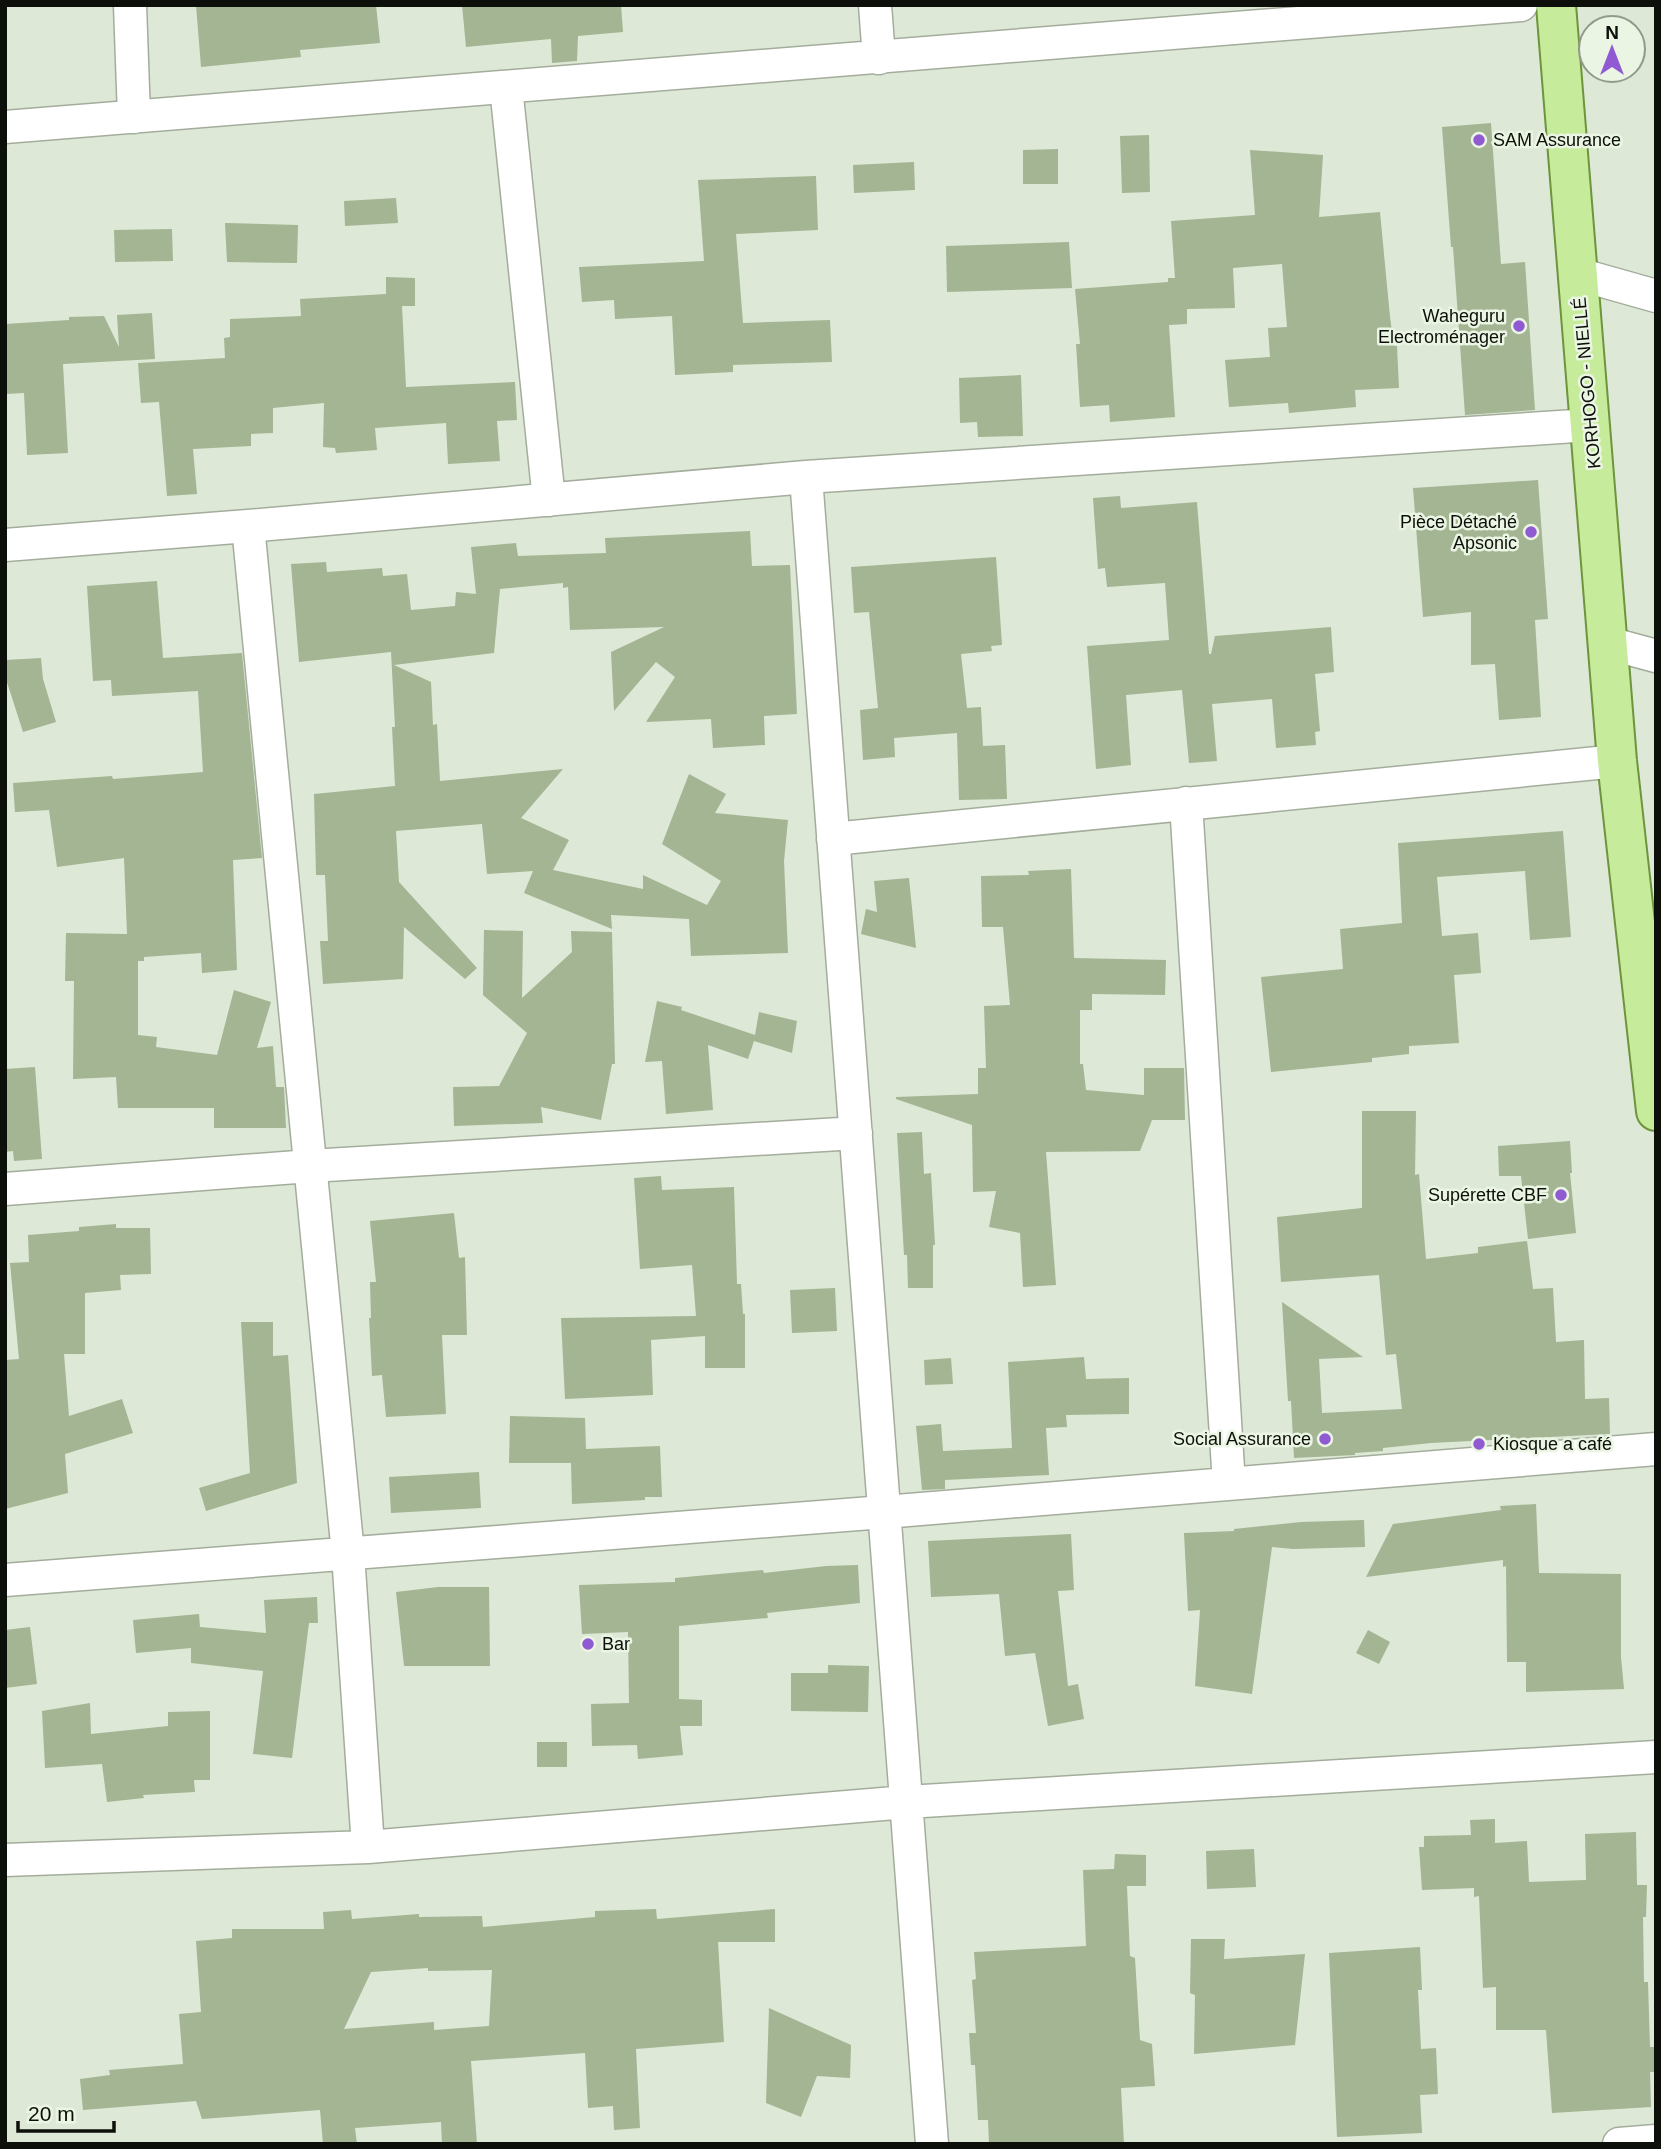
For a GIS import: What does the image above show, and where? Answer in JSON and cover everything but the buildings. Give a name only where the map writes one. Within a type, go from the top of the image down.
[{"type":"main road","name":"KORHOGO - NIELLÉ","points":[[1556,5],[1617,761],[1649,1012],[1656,1111]]},
{"type":"street","points":[[130,5],[134,117]]},
{"type":"street","points":[[875,5],[879,58]]},
{"type":"street","points":[[5,127],[1521,5]]},
{"type":"street","points":[[506,87],[549,500]]},
{"type":"street","points":[[1578,274],[1656,296]]},
{"type":"street","points":[[5,545],[806,477],[1590,425]]},
{"type":"street","points":[[806,477],[932,2144]]},
{"type":"street","points":[[248,526],[348,1554],[368,1847]]},
{"type":"street","points":[[1608,643],[1656,656]]},
{"type":"street","points":[[833,839],[1617,761]]},
{"type":"street","points":[[1186,803],[1229,1484]]},
{"type":"street","points":[[5,1189],[310,1166],[856,1133]]},
{"type":"street","points":[[5,1580],[1656,1449]]},
{"type":"street","points":[[5,1860],[368,1847],[907,1802],[1656,1757]]},
{"type":"street","points":[[1619,2144],[1656,2141]]},
{"type":"place","name":"SAM Assurance","points":[[1479,140]]},
{"type":"place","name":"Waheguru Electroménager","points":[[1519,326]]},
{"type":"place","name":"Pièce Détaché Apsonic","points":[[1531,532]]},
{"type":"place","name":"Supérette CBF","points":[[1561,1195]]},
{"type":"place","name":"Social Assurance","points":[[1325,1439]]},
{"type":"place","name":"Kiosque a café","points":[[1479,1444]]},
{"type":"place","name":"Bar","points":[[588,1644]]}]
